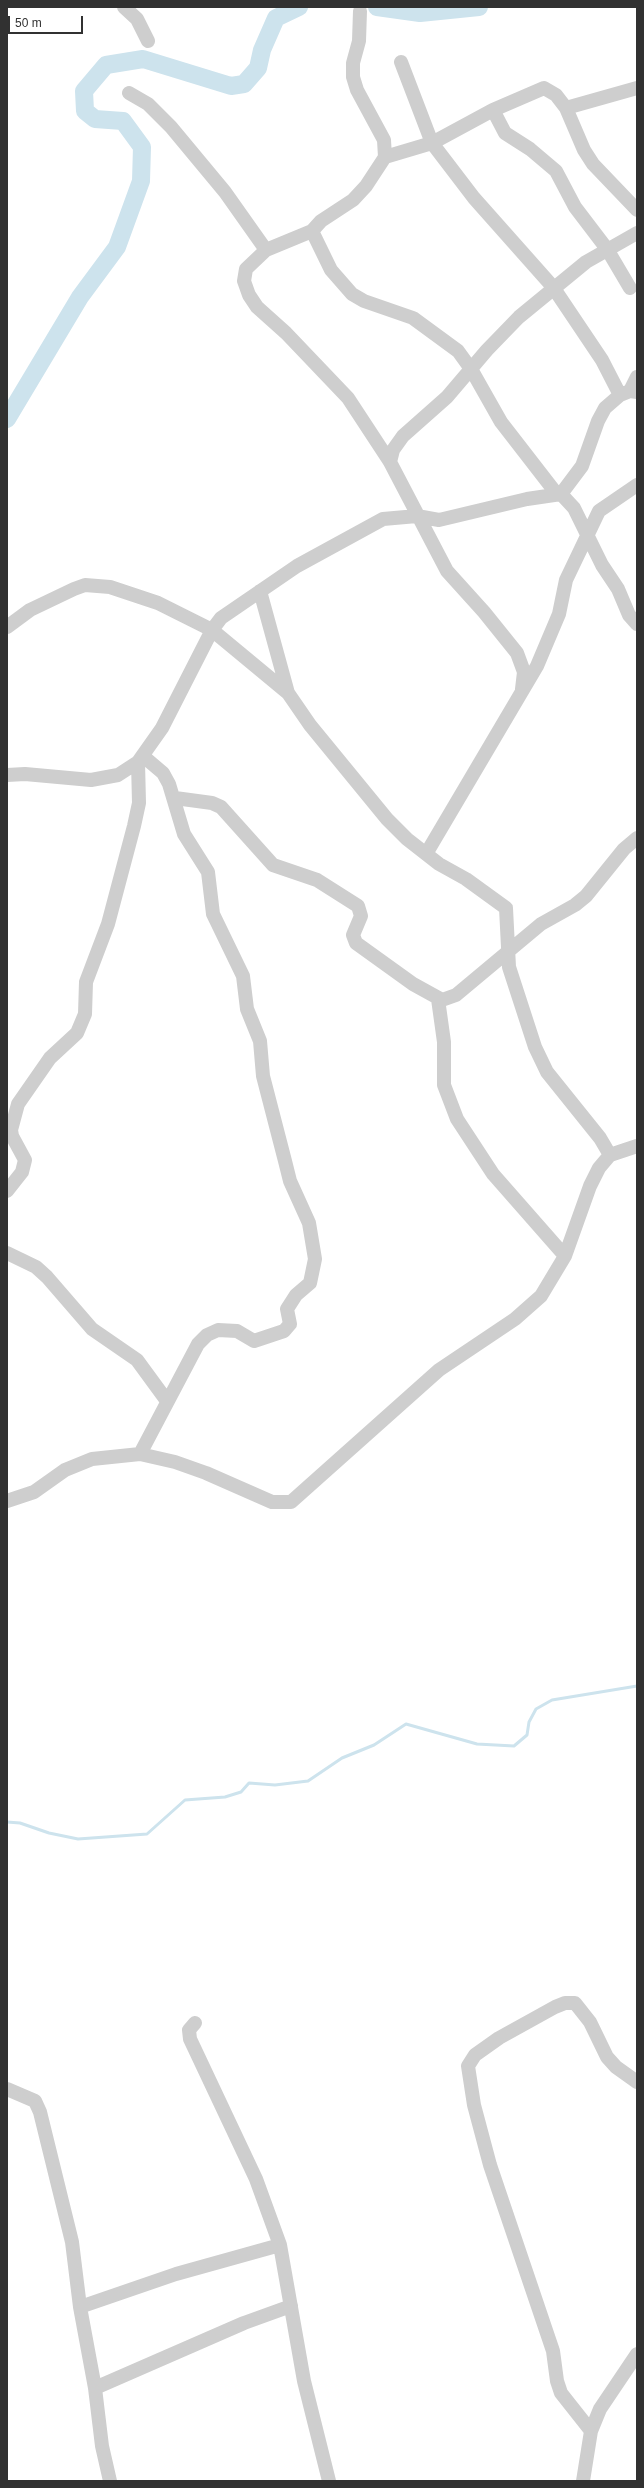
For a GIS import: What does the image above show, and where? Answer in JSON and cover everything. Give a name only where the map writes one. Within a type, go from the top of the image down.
[{"type":"street","points":[[124,7],[137,19],[148,41]]},
{"type":"street","points":[[360,11],[359,41],[353,63],[353,77],[357,90],[384,140],[385,157],[362,191],[312,231],[266,250],[253,261],[243,274],[249,295],[267,318],[286,333],[344,393],[390,462],[447,572],[484,612],[517,653],[524,672],[522,688]]},
{"type":"street","points":[[401,62],[432,143],[474,198],[553,287],[602,360],[629,393]]},
{"type":"street","points":[[385,157],[432,143],[493,110],[544,88],[556,95],[566,108],[584,150],[593,164],[637,210]]},
{"type":"street","points":[[566,108],[637,88]]},
{"type":"street","points":[[129,92],[148,104],[171,127],[225,192],[266,250]]},
{"type":"street","points":[[493,110],[505,133],[530,149],[556,171],[575,207],[607,249],[630,288]]},
{"type":"street","points":[[312,231],[331,270],[352,294],[364,301],[419,322],[446,341],[472,369],[501,422],[558,494],[574,508],[602,565],[618,589],[629,615],[637,624]]},
{"type":"street","points":[[390,462],[393,450],[403,436],[448,397],[500,336],[553,287],[607,249],[637,233]]},
{"type":"street","points":[[7,775],[24,774],[91,780],[118,775],[141,759],[162,728],[212,630],[222,618],[297,566],[383,519],[417,516],[439,520],[558,494],[582,466],[598,421],[605,408],[629,393],[637,377]]},
{"type":"street","points":[[426,854],[470,783],[522,688],[537,666],[553,630],[566,580],[599,511],[637,485]]},
{"type":"street","points":[[7,627],[42,604],[85,585],[110,587],[132,592],[158,603],[212,630],[288,693],[310,725],[387,819],[407,839],[426,854],[504,905],[508,916],[507,953],[509,967],[535,1048],[547,1072],[600,1138],[610,1155]]},
{"type":"street","points":[[260,591],[288,693]]},
{"type":"street","points":[[140,1454],[192,1353],[207,1335],[227,1329],[237,1331],[254,1341],[284,1331],[290,1324],[287,1309],[296,1295],[310,1282],[315,1259],[309,1223],[290,1181],[263,1076],[260,1041],[247,1009],[242,976],[217,924],[211,902],[208,872],[184,834],[175,798],[163,773],[141,759]]},
{"type":"street","points":[[7,1191],[22,1172],[25,1160],[12,1136],[18,1104],[50,1058],[77,1033],[85,1014],[86,982],[108,924],[134,826],[139,803],[141,759]]},
{"type":"street","points":[[175,798],[212,803],[221,807],[273,865],[317,880],[358,906],[361,916],[353,935],[356,943],[413,984],[438,999],[448,999],[456,995],[540,924],[571,907],[586,896],[624,849],[637,838]]},
{"type":"street","points":[[438,999],[444,1042],[444,1085],[457,1119],[492,1174],[565,1256]]},
{"type":"street","points":[[7,1501],[34,1492],[65,1470],[92,1459],[140,1454],[175,1462],[206,1472],[272,1502],[291,1502],[439,1370],[477,1346],[527,1310],[542,1296],[565,1256],[594,1177],[610,1155],[637,1146]]},
{"type":"street","points":[[7,1253],[36,1267],[47,1277],[92,1329],[137,1360],[167,1401]]},
{"type":"street","points":[[592,2431],[561,2393],[557,2381],[553,2351],[490,2165],[474,2106],[468,2066],[475,2055],[500,2038],[555,2007],[566,2003],[575,2004],[590,2022],[607,2057],[616,2068],[637,2082]]},
{"type":"street","points":[[195,2023],[190,2030],[190,2039],[256,2179],[280,2245],[304,2381],[329,2481]]},
{"type":"street","points":[[7,2089],[35,2101],[40,2112],[72,2242],[80,2307],[95,2388],[102,2446],[110,2481]]},
{"type":"street","points":[[80,2307],[176,2274],[280,2245]]},
{"type":"street","points":[[95,2388],[244,2323],[290,2306]]},
{"type":"street","points":[[583,2481],[592,2431],[600,2409],[637,2354]]},
{"type":"waterway","points":[[7,419],[80,297],[117,247],[141,181],[142,147],[123,121],[95,119],[85,111],[84,91],[106,65],[143,59],[231,86],[244,84],[258,68],[262,50],[276,18],[299,7]]},
{"type":"waterway","points":[[377,7],[420,13],[479,7]]},
{"type":"waterway","points":[[7,1822],[20,1823],[49,1833],[78,1839],[147,1834],[185,1800],[225,1797],[241,1792],[249,1783],[275,1785],[308,1781],[342,1758],[374,1745],[406,1724],[477,1744],[514,1746],[527,1735],[529,1722],[536,1709],[552,1700],[637,1686]]}]
